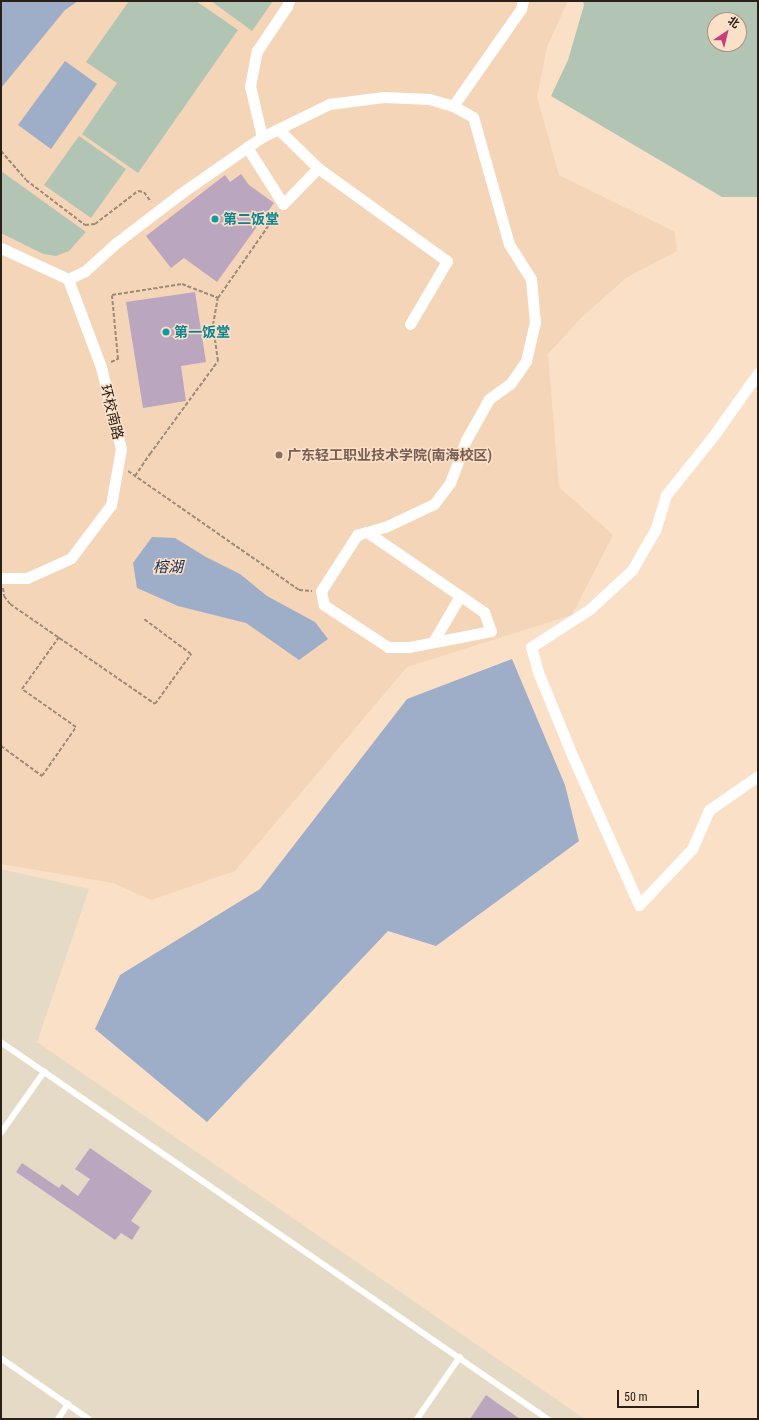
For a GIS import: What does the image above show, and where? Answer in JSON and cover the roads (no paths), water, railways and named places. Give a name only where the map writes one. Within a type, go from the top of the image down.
[{"type":"street","points":[[262,137],[250,86],[257,51],[289,1]]},
{"type":"street","points":[[453,106],[521,9],[523,1]]},
{"type":"street","points":[[1,248],[68,278],[85,271],[116,243],[247,147],[262,137],[329,104],[376,98],[429,99],[453,106],[473,117],[509,244],[531,279],[534,323],[526,361],[510,384],[489,399],[466,440],[450,483],[434,504],[385,527],[357,535],[321,591],[324,606],[388,647],[409,647],[491,631],[484,612],[368,532]]},
{"type":"street","points":[[278,129],[318,168],[448,261],[410,324]]},
{"type":"street","points":[[247,147],[283,204],[318,168]]},
{"type":"street","name":"环校南路","points":[[2,581],[27,578],[71,558],[111,505],[121,448],[100,367],[68,278]]},
{"type":"street","points":[[758,374],[714,435],[666,495],[655,530],[632,570],[590,609],[531,647],[538,672],[572,755],[639,904],[692,849],[710,810],[758,776]]},
{"type":"street","points":[[432,642],[460,596]]},
{"type":"lane","points":[[1,1042],[548,1419]]},
{"type":"lane","points":[[1,1133],[44,1072]]},
{"type":"lane","points":[[417,1419],[460,1357]]},
{"type":"lane","points":[[1,1358],[89,1419]]},
{"type":"lane","points":[[58,1419],[68,1404]]},
{"type":"water","points":[[1,1],[78,1],[65,10],[1,88]]},
{"type":"water","points":[[65,61],[97,84],[51,149],[18,125]]},
{"type":"water","name":"榕湖","points":[[152,537],[175,538],[206,557],[240,574],[267,596],[315,622],[328,639],[299,660],[246,623],[178,606],[137,588],[133,563]]},
{"type":"water","points":[[512,659],[565,785],[579,841],[436,946],[388,931],[207,1122],[95,1029],[120,975],[260,889],[407,699]]},
{"type":"place","name":"第二饭堂","points":[[215,219]]},
{"type":"place","name":"第一饭堂","points":[[166,332]]},
{"type":"place","name":"广东轻工职业技术学院(南海校区)","points":[[279,455]]}]
